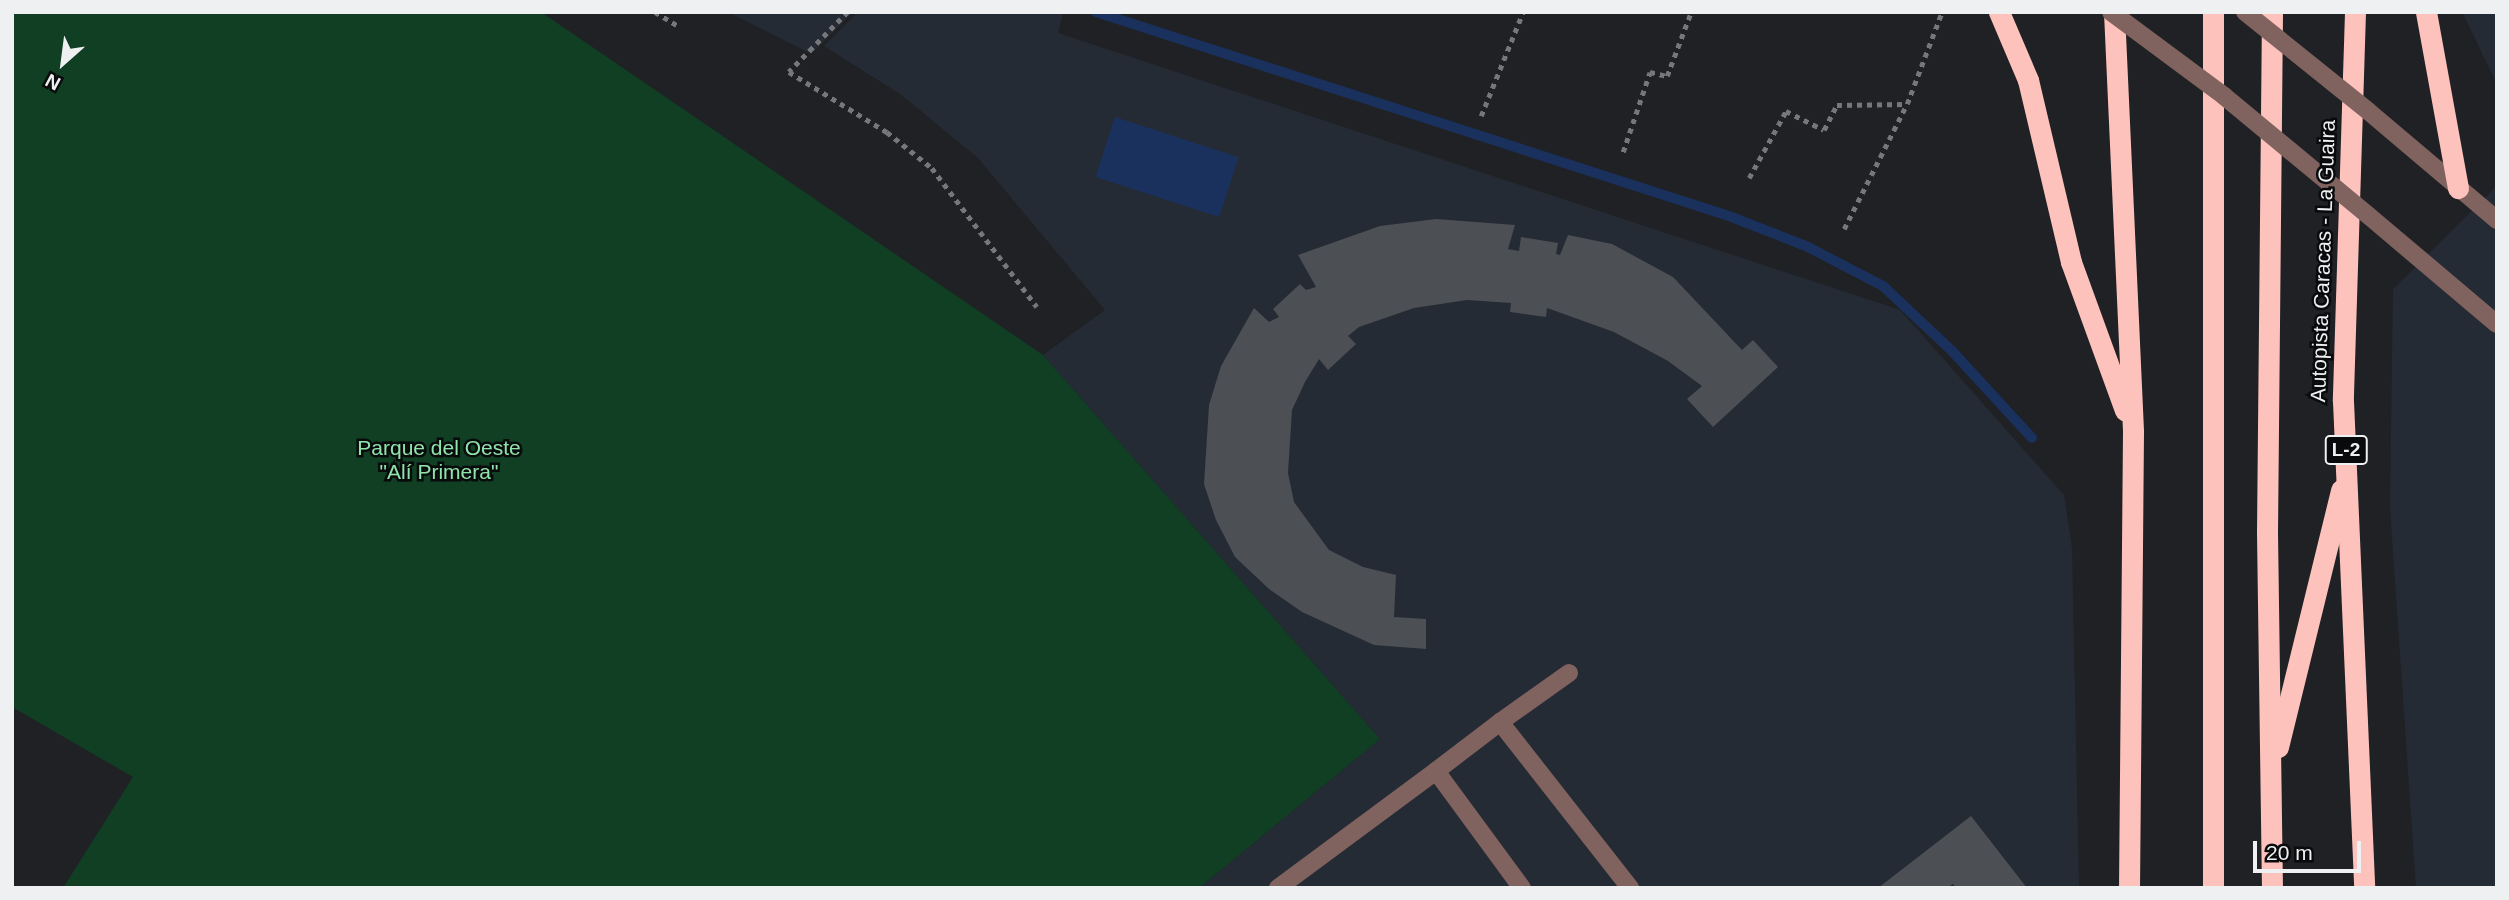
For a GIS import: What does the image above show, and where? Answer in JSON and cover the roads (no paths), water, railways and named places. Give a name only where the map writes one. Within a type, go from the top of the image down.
[{"type":"highway","points":[[1999,12],[2028,80],[2071,261],[2133,432]]},
{"type":"highway","points":[[2113,12],[2133,432],[2129,888]]},
{"type":"highway","points":[[2213,12],[2213,888]]},
{"type":"highway","name":"L-2","points":[[2272,12],[2267,518],[2272,888]]},
{"type":"highway","name":"Autopista Caracas - La Guaira","points":[[2355,12],[2343,401],[2364,888]]},
{"type":"highway","points":[[2426,12],[2458,188]]},
{"type":"highway","name":"L-2","points":[[2270,776],[2347,467]]},
{"type":"street","points":[[2113,12],[2214,89],[2497,324]]},
{"type":"street","points":[[2245,12],[2497,220]]},
{"type":"street","points":[[1278,888],[1569,673]]},
{"type":"street","points":[[1500,722],[1630,888]]},
{"type":"street","points":[[1436,771],[1522,888]]},
{"type":"water","points":[[1115,117],[1239,157],[1219,217],[1096,177]]},
{"type":"waterway","points":[[1096,12],[1729,216],[1808,247],[1883,286],[1952,351],[2032,438]]},
{"type":"park label","name":"Parque del Oeste \"Alí Primera\"","points":[[439,460]]}]
